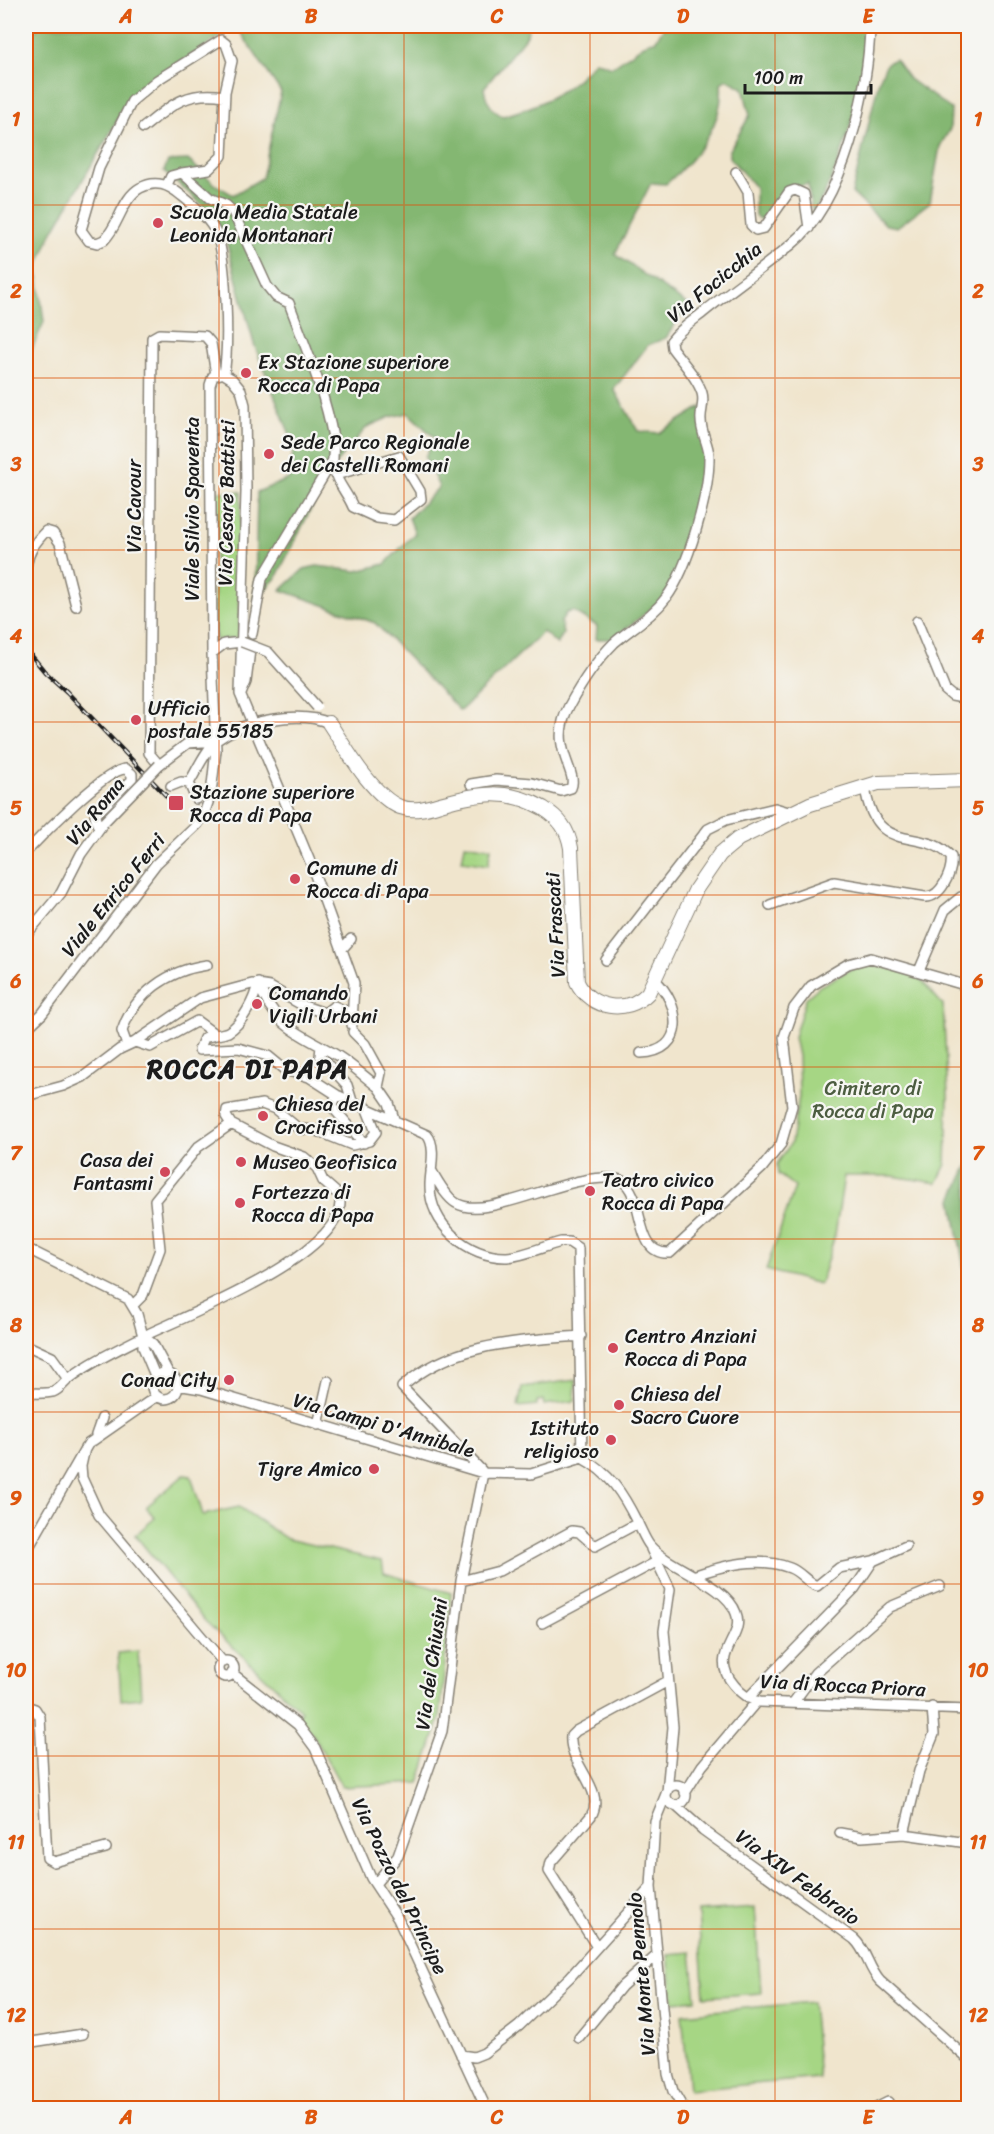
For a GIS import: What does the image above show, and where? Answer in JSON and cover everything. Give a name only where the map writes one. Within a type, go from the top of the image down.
[{"type":"main road","name":"Via Frascati","points":[[329,723],[379,792],[400,807],[421,810],[465,797],[503,793],[529,801],[555,817],[566,830],[571,848],[575,972],[580,989],[596,1003],[622,1006],[643,999],[655,980],[692,896],[720,854],[741,837],[792,813],[878,783],[969,780]]},
{"type":"street","name":"Via Focicchia","points":[[471,784],[496,780],[532,783],[561,791],[571,788],[573,780],[564,759],[560,738],[568,709],[607,651],[658,608],[669,594],[683,564],[701,513],[709,460],[707,440],[701,422],[703,396],[672,348],[671,341],[809,228],[828,196],[857,117],[866,74],[870,26]]},
{"type":"street","points":[[219,40],[226,44],[232,61],[225,96],[224,141],[219,160],[209,169],[182,173],[171,176],[167,185],[153,184],[137,190],[104,240],[92,243],[83,237],[81,226],[99,168],[131,105],[139,94],[219,40]]},
{"type":"street","points":[[143,128],[169,106],[203,92],[225,96]]},
{"type":"street","points":[[736,172],[748,192],[751,225],[756,230],[765,228],[789,192],[795,190],[802,192],[806,199],[809,228]]},
{"type":"street","points":[[182,173],[210,198],[226,205],[233,212],[267,286],[276,297],[289,303],[331,430],[336,475],[357,510],[377,518],[394,520],[421,499],[420,491],[399,456],[336,475]]},
{"type":"street","name":"Viale Silvio Spaventa","points":[[167,185],[204,216],[219,241],[228,343],[220,374],[212,378],[210,385],[212,652],[216,741]]},
{"type":"street","name":"Via Cavour","points":[[159,765],[151,757],[149,750],[152,338],[159,334],[205,336],[211,343],[220,374]]},
{"type":"street","name":"Via Cesare Battisti","points":[[220,374],[234,381],[245,402],[246,492],[240,696]]},
{"type":"street","points":[[252,634],[262,579],[333,460]]},
{"type":"street","points":[[26,566],[37,540],[46,531],[53,533],[60,543],[76,606]]},
{"type":"street","points":[[917,621],[945,690],[952,696],[969,699]]},
{"type":"street","points":[[212,652],[224,644],[242,642],[268,652],[329,723]]},
{"type":"street","points":[[250,650],[246,682],[240,696],[278,782],[342,949],[354,983],[353,1029],[365,1044],[381,1073],[378,1087]]},
{"type":"street","points":[[189,783],[216,741],[250,723],[303,718],[329,723]]},
{"type":"street","name":"Via Roma","points":[[26,935],[61,892],[83,850],[104,822],[159,765],[188,743],[216,741]]},
{"type":"street","name":"Viale Enrico Ferri","points":[[26,1029],[42,1014],[156,864],[201,819],[211,794],[216,741]]},
{"type":"street","points":[[26,852],[56,820],[98,785],[119,770],[126,769],[132,774],[132,780],[95,815],[96,824],[104,822]]},
{"type":"street","points":[[171,786],[181,782],[189,783]]},
{"type":"street","points":[[189,783],[196,799]]},
{"type":"street","points":[[770,905],[834,882],[926,897],[933,897],[939,892],[951,867],[951,857],[944,850],[902,837],[879,824],[870,811],[865,787]]},
{"type":"street","points":[[606,960],[708,829],[726,820],[775,808],[792,813]]},
{"type":"street","points":[[919,970],[945,910],[961,897]]},
{"type":"street","points":[[342,949],[356,937]]},
{"type":"street","points":[[431,1170],[455,1202],[477,1208],[555,1187],[603,1178],[621,1180],[636,1197],[648,1244],[662,1253],[670,1253],[762,1168],[781,1144],[792,1101],[784,1037],[791,1013],[804,993],[823,977],[860,959],[874,958],[969,986]]},
{"type":"street","points":[[207,965],[181,970],[144,995],[122,1031],[131,1043],[150,1047],[197,1021],[216,1035]]},
{"type":"street","points":[[641,1053],[658,1049],[670,1038],[676,1026],[674,1005],[666,991],[655,980]]},
{"type":"street","points":[[26,1096],[83,1077],[198,1000],[258,983],[275,989],[304,1006],[326,1013],[334,1006],[353,1014]]},
{"type":"street","points":[[258,983],[253,999],[236,1025],[227,1032],[202,1040],[199,1050],[243,1049],[268,1056],[285,1070],[312,1079],[337,1095],[427,1136],[432,1142],[430,1194],[436,1215],[447,1230],[470,1246],[504,1257],[564,1242],[577,1246],[580,1254],[582,1458]]},
{"type":"street","points":[[258,983],[278,1019],[349,1064],[378,1087],[389,1103],[394,1119]]},
{"type":"street","points":[[321,1046],[320,1056],[348,1087],[352,1101]]},
{"type":"street","points":[[337,1095],[333,1104],[334,1110],[364,1143]]},
{"type":"street","points":[[26,1393],[54,1391],[68,1379],[143,1336],[270,1275],[318,1241],[335,1221],[340,1208],[337,1192],[323,1181],[318,1169],[308,1160],[273,1146],[230,1123],[227,1110],[258,1103],[275,1109],[299,1129],[315,1130],[352,1145],[372,1139],[376,1129],[366,1107]]},
{"type":"street","points":[[133,1305],[143,1294],[160,1249],[154,1202],[179,1173],[179,1167],[203,1142],[230,1123]]},
{"type":"street","points":[[26,1248],[122,1294],[133,1305],[143,1336],[144,1350],[156,1378],[153,1389],[157,1396],[164,1399],[171,1397],[177,1385],[175,1378],[169,1374],[151,1342],[143,1336]]},
{"type":"street","points":[[483,1473],[402,1387],[423,1371],[471,1350],[505,1343],[581,1336]]},
{"type":"street","points":[[26,1345],[52,1357],[68,1379]]},
{"type":"street","points":[[156,1378],[169,1374]]},
{"type":"street","points":[[318,1425],[328,1380]]},
{"type":"street","name":"Via Campi D'Annibale","points":[[177,1385],[208,1391],[483,1473],[531,1474],[582,1458]]},
{"type":"street","points":[[26,1552],[28,1536],[85,1448],[96,1436],[157,1396]]},
{"type":"street","points":[[96,1436],[102,1418]]},
{"type":"street","name":"Via Pozzo del Principe","points":[[85,1448],[81,1466],[82,1479],[99,1515],[223,1662],[232,1665],[232,1672],[298,1725],[310,1739],[375,1884],[398,1919],[486,2109]]},
{"type":"street","name":"Via di Rocca Priora","points":[[582,1458],[611,1479],[650,1547],[725,1599],[736,1614],[737,1621],[723,1665],[730,1681],[752,1700],[969,1710]]},
{"type":"street","name":"Via dei Chiusini","points":[[375,1884],[397,1859],[441,1735],[461,1581],[483,1473]]},
{"type":"street","points":[[461,1581],[503,1569],[572,1531],[579,1532],[592,1545],[597,1546],[638,1523]]},
{"type":"street","points":[[693,1576],[727,1566],[766,1563],[790,1568],[817,1586],[839,1568],[873,1562],[906,1546]]},
{"type":"street","name":"Via Monte Pennolo","points":[[650,1547],[670,1589],[664,1631],[673,1721],[671,1789],[654,1833]]},
{"type":"street","points":[[542,1623],[658,1561]]},
{"type":"street","points":[[674,1805],[681,1804],[702,1766],[752,1700],[855,1588],[873,1562]]},
{"type":"street","points":[[794,1703],[815,1673],[890,1607],[940,1586]]},
{"type":"street","points":[[597,1947],[549,1871],[551,1862],[591,1816],[595,1808],[593,1792],[572,1746],[571,1736],[668,1681]]},
{"type":"street","points":[[26,1706],[35,1709],[40,1717],[46,1858],[54,1862],[106,1848]]},
{"type":"street","points":[[904,1834],[919,1771],[934,1734],[932,1707]]},
{"type":"street","points":[[671,1789],[702,1766]]},
{"type":"street","points":[[671,1789],[685,1795]]},
{"type":"street","name":"Via XIV Febbraio","points":[[671,1789],[668,1801],[703,1830],[854,1939],[863,1950],[880,1981],[969,2059]]},
{"type":"street","name":"Via XIV Febbraio","points":[[685,1795],[691,1813],[703,1830]]},
{"type":"street","name":"Via Monte Pennolo","points":[[674,1805],[658,1820],[654,1833],[651,1887],[668,2073],[675,2095],[683,2109]]},
{"type":"street","points":[[840,1833],[862,1837],[904,1834],[969,1843]]},
{"type":"street","points":[[461,2055],[477,2056],[496,2046],[553,1995],[651,1887]]},
{"type":"street","points":[[579,2038],[622,1986],[656,1956]]},
{"type":"street","points":[[26,2043],[82,2034]]},
{"type":"street","points":[[876,2109],[888,2102]]},
{"type":"green space","points":[[38,26],[236,26],[132,95],[52,233],[37,268],[44,322],[26,362],[26,51]]},
{"type":"green space","points":[[236,26],[529,26],[527,35],[484,88],[490,105],[503,116],[542,102],[565,89],[595,61],[612,67],[648,42],[655,41],[665,26],[866,26],[861,74],[851,121],[836,167],[815,211],[811,208],[808,184],[793,188],[778,200],[765,218],[759,219],[755,216],[755,187],[729,157],[729,151],[750,115],[743,88],[727,79],[721,83],[718,112],[706,139],[697,152],[666,184],[651,183],[615,254],[688,305],[666,338],[648,345],[614,389],[638,431],[659,433],[701,407],[706,444],[697,518],[676,576],[663,599],[613,639],[596,639],[597,626],[573,611],[566,613],[561,622],[563,634],[557,644],[543,632],[460,711],[375,623],[281,590],[304,569],[317,566],[357,571],[385,564],[415,533],[409,518],[439,487],[425,457],[435,438],[408,413],[390,417],[367,427],[331,469],[276,578],[255,600],[257,492],[289,479],[294,445],[254,344],[225,237],[207,209],[164,171],[168,161],[188,160],[216,185],[233,195],[262,178],[281,92]]},
{"type":"green space","points":[[895,59],[909,79],[951,109],[950,129],[940,146],[930,202],[897,227],[886,225],[852,193],[879,80],[887,63]]},
{"type":"green space","points":[[216,492],[241,492],[239,634],[237,638],[216,640],[214,622]]},
{"type":"green space","points":[[465,844],[491,848],[488,865],[462,861]]},
{"type":"green space","name":"Cimitero di Rocca di Papa","points":[[862,963],[915,973],[943,1005],[948,1096],[946,1164],[937,1183],[892,1176],[844,1176],[835,1235],[820,1284],[766,1270],[795,1187],[778,1174],[777,1164],[791,1143],[799,1097],[798,1056],[794,1037],[806,998],[820,986]]},
{"type":"green space","points":[[968,1165],[968,1291],[952,1199]]},
{"type":"green space","points":[[576,1380],[575,1401],[544,1405],[543,1400],[537,1401],[537,1405],[518,1407],[522,1387]]},
{"type":"green space","points":[[184,1475],[191,1476],[203,1515],[239,1507],[287,1539],[382,1561],[384,1573],[451,1593],[440,1718],[419,1783],[342,1787],[314,1736],[296,1716],[301,1711],[205,1621],[135,1535],[155,1518],[146,1507]]},
{"type":"green space","points":[[138,1651],[141,1698],[121,1700],[118,1653]]},
{"type":"green space","points":[[755,1908],[761,1993],[704,1997],[698,1912]]},
{"type":"green space","points":[[691,1952],[696,2000],[673,2002],[668,1954]]},
{"type":"green space","points":[[812,2002],[819,2078],[689,2090],[682,2014]]},
{"type":"railway","points":[[26,649],[45,672],[175,805]]},
{"type":"place","name":"Scuola Media Statale Leonida Montanari","points":[[158,223]]},
{"type":"place","name":"Ex Stazione superiore Rocca di Papa","points":[[246,373]]},
{"type":"place","name":"Sede Parco Regionale dei Castelli Romani","points":[[269,454]]},
{"type":"place","name":"Ufficio postale 55185","points":[[136,720]]},
{"type":"place","name":"Stazione superiore Rocca di Papa","points":[[176,803]]},
{"type":"place","name":"Comune di Rocca di Papa","points":[[295,879]]},
{"type":"place","name":"Comando Vigili Urbani","points":[[257,1004]]},
{"type":"place","name":"Chiesa del Crocifisso","points":[[263,1116]]},
{"type":"place","name":"Museo Geofisica","points":[[241,1162]]},
{"type":"place","name":"Casa dei Fantasmi","points":[[165,1172]]},
{"type":"place","name":"Teatro civico Rocca di Papa","points":[[590,1191]]},
{"type":"place","name":"Fortezza di Rocca di Papa","points":[[240,1203]]},
{"type":"place","name":"Centro Anziani Rocca di Papa","points":[[613,1348]]},
{"type":"place","name":"Conad City","points":[[229,1380]]},
{"type":"place","name":"Chiesa del Sacro Cuore","points":[[619,1405]]},
{"type":"place","name":"Istituto religioso","points":[[611,1440]]},
{"type":"place","name":"Tigre Amico","points":[[374,1469]]},
{"type":"district","name":"ROCCA DI PAPA","points":[[248,1069]]}]
